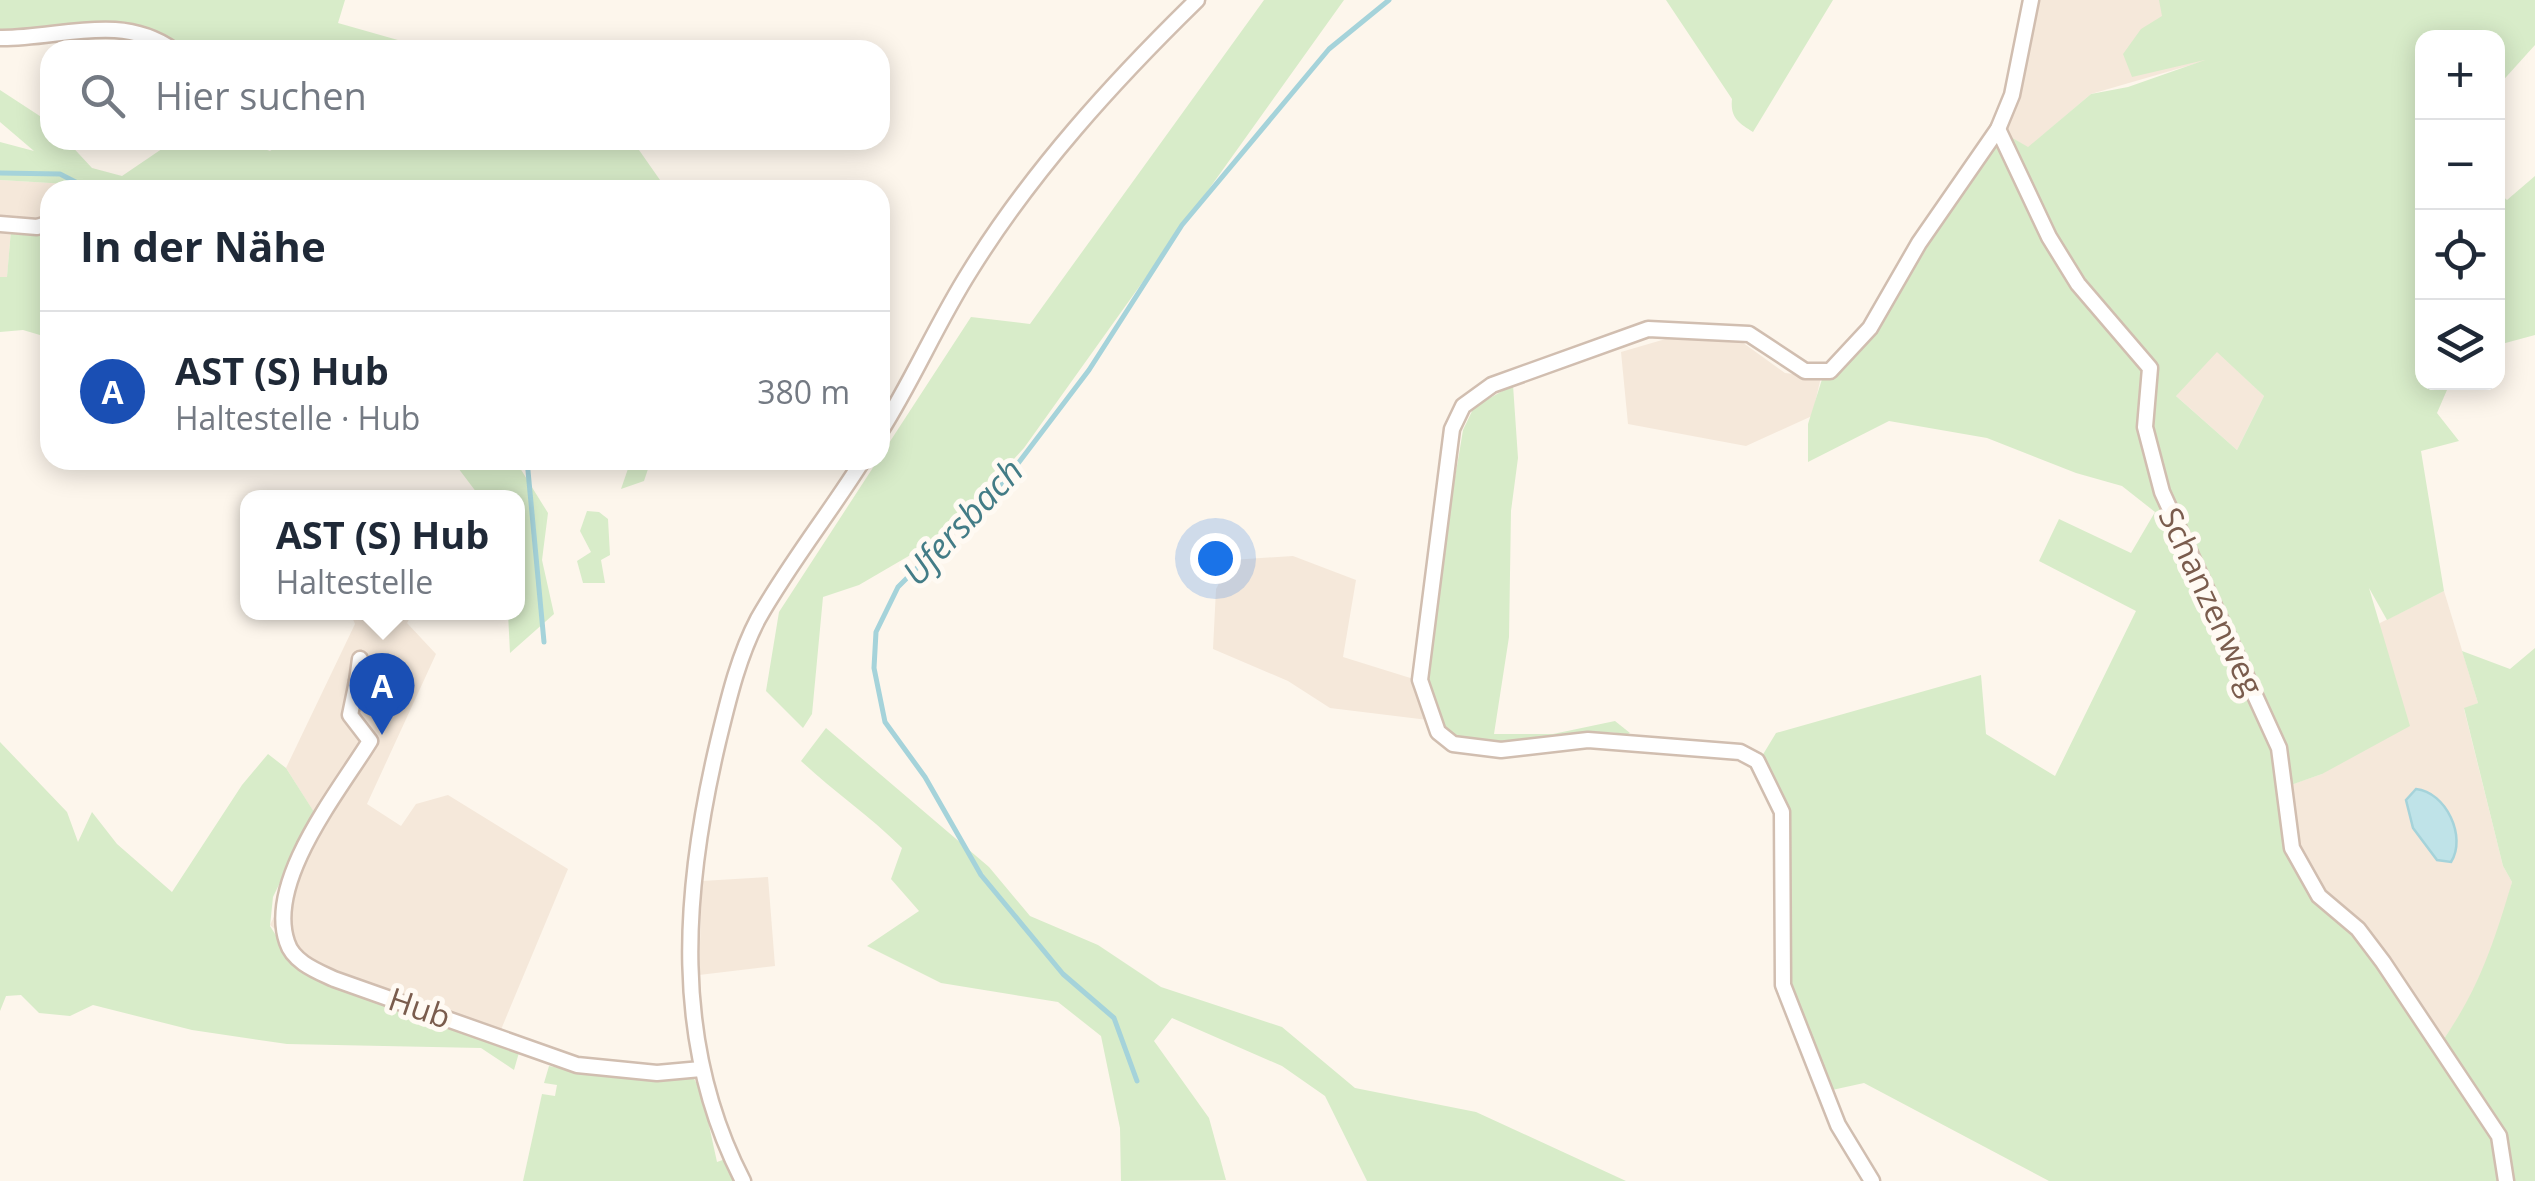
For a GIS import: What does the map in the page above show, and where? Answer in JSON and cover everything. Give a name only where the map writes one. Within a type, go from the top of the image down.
[{"type":"street","points":[[890,414],[968,273],[1021,194],[1134,61],[1197,0]]},
{"type":"street","points":[[1872,1181],[1838,1125],[1784,986],[1782,812],[1757,761],[1740,752],[1627,741],[1588,740],[1501,750],[1453,744],[1438,732],[1420,680],[1452,429],[1463,406],[1492,385],[1648,329],[1749,334],[1806,371],[1830,371],[1870,328],[1919,244],[1998,129],[2012,95],[2031,0]]},
{"type":"street","points":[[0,38],[107,27],[153,40]]},
{"type":"street","name":"Schanzenweg","points":[[1998,129],[2049,237],[2078,284],[2150,368],[2145,427],[2162,492],[2279,748],[2292,848],[2319,896],[2358,929],[2383,962],[2499,1136],[2506,1181]]},
{"type":"street","points":[[0,224],[40,226]]},
{"type":"street","points":[[744,1181],[701,1070],[688,914],[708,786],[730,691],[756,622],[856,470]]},
{"type":"street","points":[[360,659],[358,681],[399,684]]},
{"type":"street","name":"Hub","points":[[358,681],[350,715],[370,741],[344,787],[322,812],[282,900],[287,945],[306,966],[577,1065],[657,1073],[701,1070]]},
{"type":"shaded area","points":[[2031,0],[2263,0],[2222,56],[2091,94],[2028,148],[1998,129]]},
{"type":"shaded area","points":[[0,180],[40,182],[40,231],[11,230],[7,278],[0,277]]},
{"type":"shaded area","points":[[1669,338],[1742,342],[1785,373],[1821,377],[1812,416],[1746,446],[1628,424],[1621,352]]},
{"type":"shaded area","points":[[2217,351],[2264,396],[2237,450],[2175,395]]},
{"type":"shaded area","points":[[1293,556],[1356,580],[1343,657],[1420,681],[1428,720],[1330,708],[1288,681],[1213,649],[1216,589],[1231,560]]},
{"type":"shaded area","points":[[2444,591],[2478,703],[2464,709],[2503,866],[2512,882],[2495,947],[2470,1001],[2439,1046],[2321,896],[2293,847],[2287,786],[2322,774],[2380,623]]},
{"type":"shaded area","points":[[353,620],[409,620],[407,623],[436,654],[367,804],[401,826],[416,804],[448,795],[568,869],[500,1032],[315,962],[270,925],[320,822],[286,768],[355,624]]},
{"type":"shaded area","points":[[768,877],[775,966],[699,975],[702,881]]},
{"type":"green space","points":[[0,0],[345,0],[338,23],[398,40],[161,40],[136,29],[99,23],[13,34],[0,32]]},
{"type":"green space","points":[[1264,0],[1344,0],[1024,448],[962,516],[919,550],[859,585],[823,597],[812,714],[803,728],[766,691],[779,612],[871,470],[890,470],[890,441],[971,317],[1030,324]]},
{"type":"green space","points":[[1666,0],[1833,0],[1753,132],[1736,119],[1732,99]]},
{"type":"green space","points":[[2159,0],[2535,0],[2535,45],[2505,78],[2505,30],[2415,30],[2415,390],[2447,390],[2437,413],[2459,441],[2421,451],[2444,591],[2387,620],[2369,588],[2410,726],[2322,774],[2288,786],[2289,846],[2317,898],[2356,931],[2439,1046],[2483,967],[2512,882],[2503,866],[2464,708],[2478,703],[2462,651],[2510,669],[2535,648],[2535,1181],[2049,1181],[1864,1083],[1823,1092],[1783,985],[1782,810],[1759,761],[1776,733],[1981,675],[1986,734],[2055,776],[2136,611],[2039,561],[2059,519],[2131,553],[2155,512],[2122,486],[2076,473],[1987,438],[1889,421],[1808,462],[1808,424],[1823,376],[1870,330],[1997,129],[2028,147],[2091,94],[2128,87],[2205,60],[2132,77],[2123,54],[2141,29],[2162,16]],"holes":[[[2217,352],[2264,396],[2237,450],[2176,396]]]},
{"type":"green space","points":[[0,90],[40,116],[40,150],[75,150],[92,168],[122,176],[160,150],[639,150],[660,180],[0,180],[0,142],[34,151],[0,122]]},
{"type":"green space","points":[[2535,176],[2535,335],[2505,343],[2505,198]]},
{"type":"green space","points":[[11,230],[40,231],[40,335],[23,330],[0,332],[0,277],[7,277]]},
{"type":"green space","points":[[1513,385],[1518,458],[1511,511],[1509,637],[1494,734],[1553,734],[1615,721],[1630,733],[1626,735],[1593,732],[1467,741],[1445,727],[1432,700],[1432,621],[1463,430],[1474,407]]},
{"type":"green space","points":[[460,470],[521,470],[548,513],[542,560],[554,614],[510,653],[508,620],[525,620],[525,490],[475,490]]},
{"type":"green space","points":[[628,470],[648,470],[644,481],[621,489]]},
{"type":"green space","points":[[587,511],[599,512],[608,519],[610,555],[601,560],[605,583],[583,583],[577,561],[591,552],[580,531]]},
{"type":"green space","points":[[826,728],[989,867],[1030,916],[1098,945],[1161,987],[1282,1027],[1355,1088],[1476,1112],[1626,1181],[1367,1181],[1325,1096],[1282,1066],[1172,1018],[1154,1041],[1209,1118],[1226,1180],[1121,1181],[1120,1128],[1101,1036],[1058,1002],[941,983],[867,946],[919,911],[891,879],[902,848],[801,761]]},
{"type":"green space","points":[[0,742],[67,812],[78,842],[92,812],[117,844],[172,892],[242,785],[268,754],[286,768],[314,812],[273,897],[270,926],[298,970],[520,1049],[514,1070],[481,1048],[287,1044],[192,1030],[93,1005],[70,1016],[39,1013],[21,995],[6,996],[0,1011]]},
{"type":"green space","points":[[549,1066],[616,1078],[693,1077],[702,1093],[717,1162],[731,1157],[743,1181],[523,1181],[542,1094],[555,1096],[557,1085],[544,1083]]},
{"type":"water","points":[[2416,789],[2436,798],[2451,817],[2456,840],[2451,862],[2437,860],[2413,828],[2406,800]]},
{"type":"waterway","name":"Ufersbach","points":[[1137,1081],[1114,1018],[1063,974],[981,875],[925,777],[885,722],[874,668],[876,632],[898,587],[1007,478],[1089,370],[1182,225],[1329,49],[1389,0]]},
{"type":"waterway","points":[[0,173],[60,174],[72,180]]},
{"type":"waterway","points":[[528,470],[544,642]]},
{"type":"place","name":"AST (S) Hub","points":[[382,735]]}]
